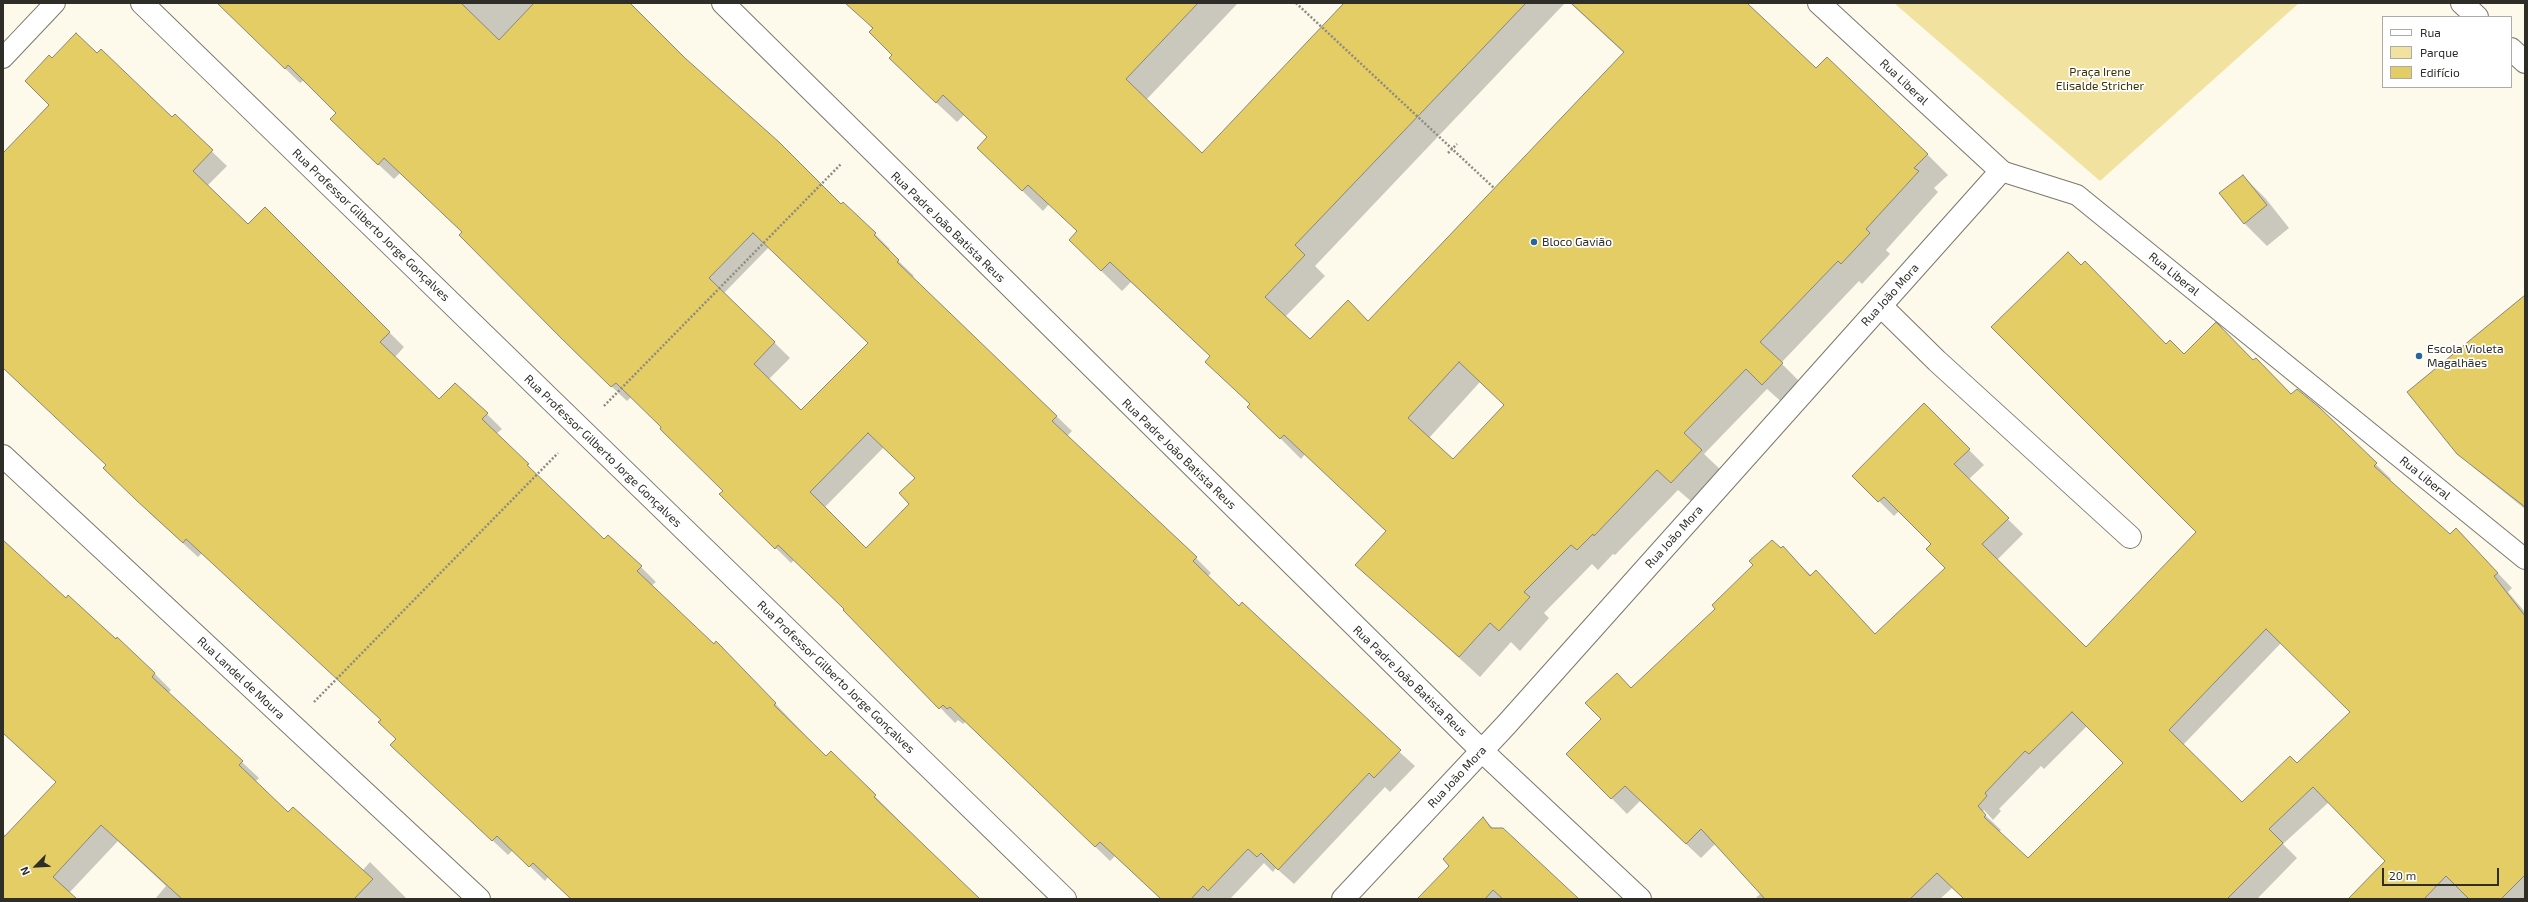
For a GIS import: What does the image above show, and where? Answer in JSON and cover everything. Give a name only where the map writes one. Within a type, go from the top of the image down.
[{"type":"street","name":"Rua Professor Gilberto Jorge Gonçalves","points":[[142,3],[1065,899]]},
{"type":"street","name":"Rua Padre João Batista Reus","points":[[723,3],[862,142],[1482,751],[1640,899]]},
{"type":"street","name":"Rua Liberal","points":[[1818,3],[2001,171]]},
{"type":"street","points":[[2462,3],[2476,16]]},
{"type":"street","points":[[2512,50],[2525,62]]},
{"type":"street","name":"Rua João Mora","points":[[1343,899],[1482,751],[2001,171]]},
{"type":"street","points":[[1881,306],[1937,361],[2130,537]]},
{"type":"street","name":"Rua Landel de Moura","points":[[3,456],[479,899]]},
{"type":"lane","points":[[3,58],[55,3]]},
{"type":"lane","name":"Rua Liberal","points":[[2001,171],[2077,195],[2525,559]]},
{"type":"path","points":[[1296,3],[1494,188]]},
{"type":"path","points":[[292,725],[862,142]]},
{"type":"path","points":[[1448,153],[1457,144]]},
{"type":"green space","name":"Praça Irene Elisalde Stricher","points":[[1894,3],[2299,3],[2100,181]]},
{"type":"building","points":[[217,3],[461,3],[499,40],[534,3],[630,3],[685,58],[779,142],[841,204],[843,202],[876,233],[874,235],[899,260],[897,262],[1057,416],[1052,421],[1197,557],[1193,561],[1239,606],[1242,602],[1401,750],[1374,778],[1369,773],[1278,870],[1261,853],[1257,857],[1248,849],[1208,891],[1203,886],[1191,899],[1161,899],[1100,842],[1095,847],[950,707],[947,709],[943,705],[939,709],[843,610],[844,609],[778,545],[775,549],[719,494],[723,491],[660,429],[661,427],[616,383],[611,387],[561,338],[459,235],[462,232],[384,158],[378,165],[330,119],[336,113],[288,65],[285,69]],"holes":[[[753,233],[868,343],[801,410],[754,364],[775,342],[709,278]],[[868,433],[915,478],[899,493],[909,504],[866,548],[810,492]]]},
{"type":"building","points":[[845,3],[1198,3],[1126,79],[1202,153],[1344,3],[1526,3],[1295,245],[1305,255],[1265,297],[1310,339],[1348,300],[1368,321],[1624,52],[1571,3],[1747,3],[1816,68],[1827,57],[1928,154],[1914,168],[1919,171],[1866,229],[1870,233],[1841,264],[1838,261],[1760,342],[1783,363],[1762,385],[1746,369],[1684,433],[1702,450],[1671,483],[1657,470],[1594,536],[1593,534],[1577,550],[1571,545],[1524,592],[1530,597],[1499,631],[1490,623],[1459,657],[1355,565],[1386,531],[1284,435],[1280,439],[1247,407],[1250,404],[1205,362],[1210,356],[1110,262],[1101,271],[1069,240],[1077,231],[1028,185],[1022,191],[977,148],[987,137],[943,95],[936,103],[889,58],[892,55],[869,32],[873,28]],"holes":[[[1459,362],[1504,405],[1453,459],[1408,418]]]},
{"type":"building","points":[[76,33],[97,53],[101,49],[172,117],[175,114],[213,150],[193,171],[248,224],[265,207],[390,332],[380,342],[439,399],[455,383],[488,413],[482,419],[529,464],[527,465],[604,539],[608,535],[642,566],[637,571],[714,644],[716,641],[776,703],[774,705],[826,756],[831,751],[876,795],[874,797],[980,899],[571,899],[533,863],[529,867],[497,836],[492,841],[390,745],[396,739],[378,722],[381,720],[186,539],[183,543],[136,500],[103,468],[106,465],[3,368],[3,153],[49,105],[25,81],[49,55],[52,58]]},
{"type":"building","points":[[2243,175],[2267,205],[2244,224],[2219,193]]},
{"type":"building","points":[[2068,252],[2081,265],[2085,261],[2166,344],[2170,340],[2184,354],[2216,322],[2253,360],[2256,358],[2291,394],[2297,389],[2319,407],[2377,463],[2374,466],[2450,534],[2456,528],[2498,573],[2494,576],[2525,616],[2525,875],[2501,899],[2469,899],[2446,876],[2424,899],[2348,899],[2385,861],[2313,787],[2269,829],[2283,843],[2227,899],[1964,899],[1937,873],[1910,899],[1765,899],[1701,829],[1686,844],[1625,786],[1611,799],[1566,754],[1601,719],[1585,703],[1617,673],[1631,688],[1715,609],[1712,605],[1753,565],[1749,561],[1772,540],[1781,548],[1783,546],[1810,576],[1816,570],[1875,634],[1945,568],[1926,549],[1931,544],[1884,497],[1878,502],[1852,476],[1924,403],[1970,449],[1954,464],[2009,518],[1982,544],[2086,647],[2196,532],[1991,327]],"holes":[[[2266,629],[2350,712],[2297,763],[2290,756],[2242,802],[2169,730]],[[2072,712],[2123,763],[2028,858],[1984,817],[1986,815],[1978,806],[1987,796],[1985,793],[2025,751],[2029,754]]]},
{"type":"building","points":[[2525,295],[2525,507],[2457,454],[2407,392]]},
{"type":"building","points":[[3,540],[66,598],[68,595],[116,639],[117,637],[155,673],[152,677],[243,761],[239,765],[288,812],[293,807],[373,879],[354,899],[182,899],[101,825],[53,877],[77,899],[3,899],[3,838],[56,782],[3,733]]},
{"type":"building","points":[[1483,817],[1491,828],[1503,828],[1579,899],[1503,899],[1493,890],[1485,899],[1417,899],[1449,866],[1443,859]]},
{"type":"place","name":"Bloco Gavião","points":[[1534,242]]},
{"type":"place","name":"Escola Violeta Magalhães","points":[[2419,356]]}]
